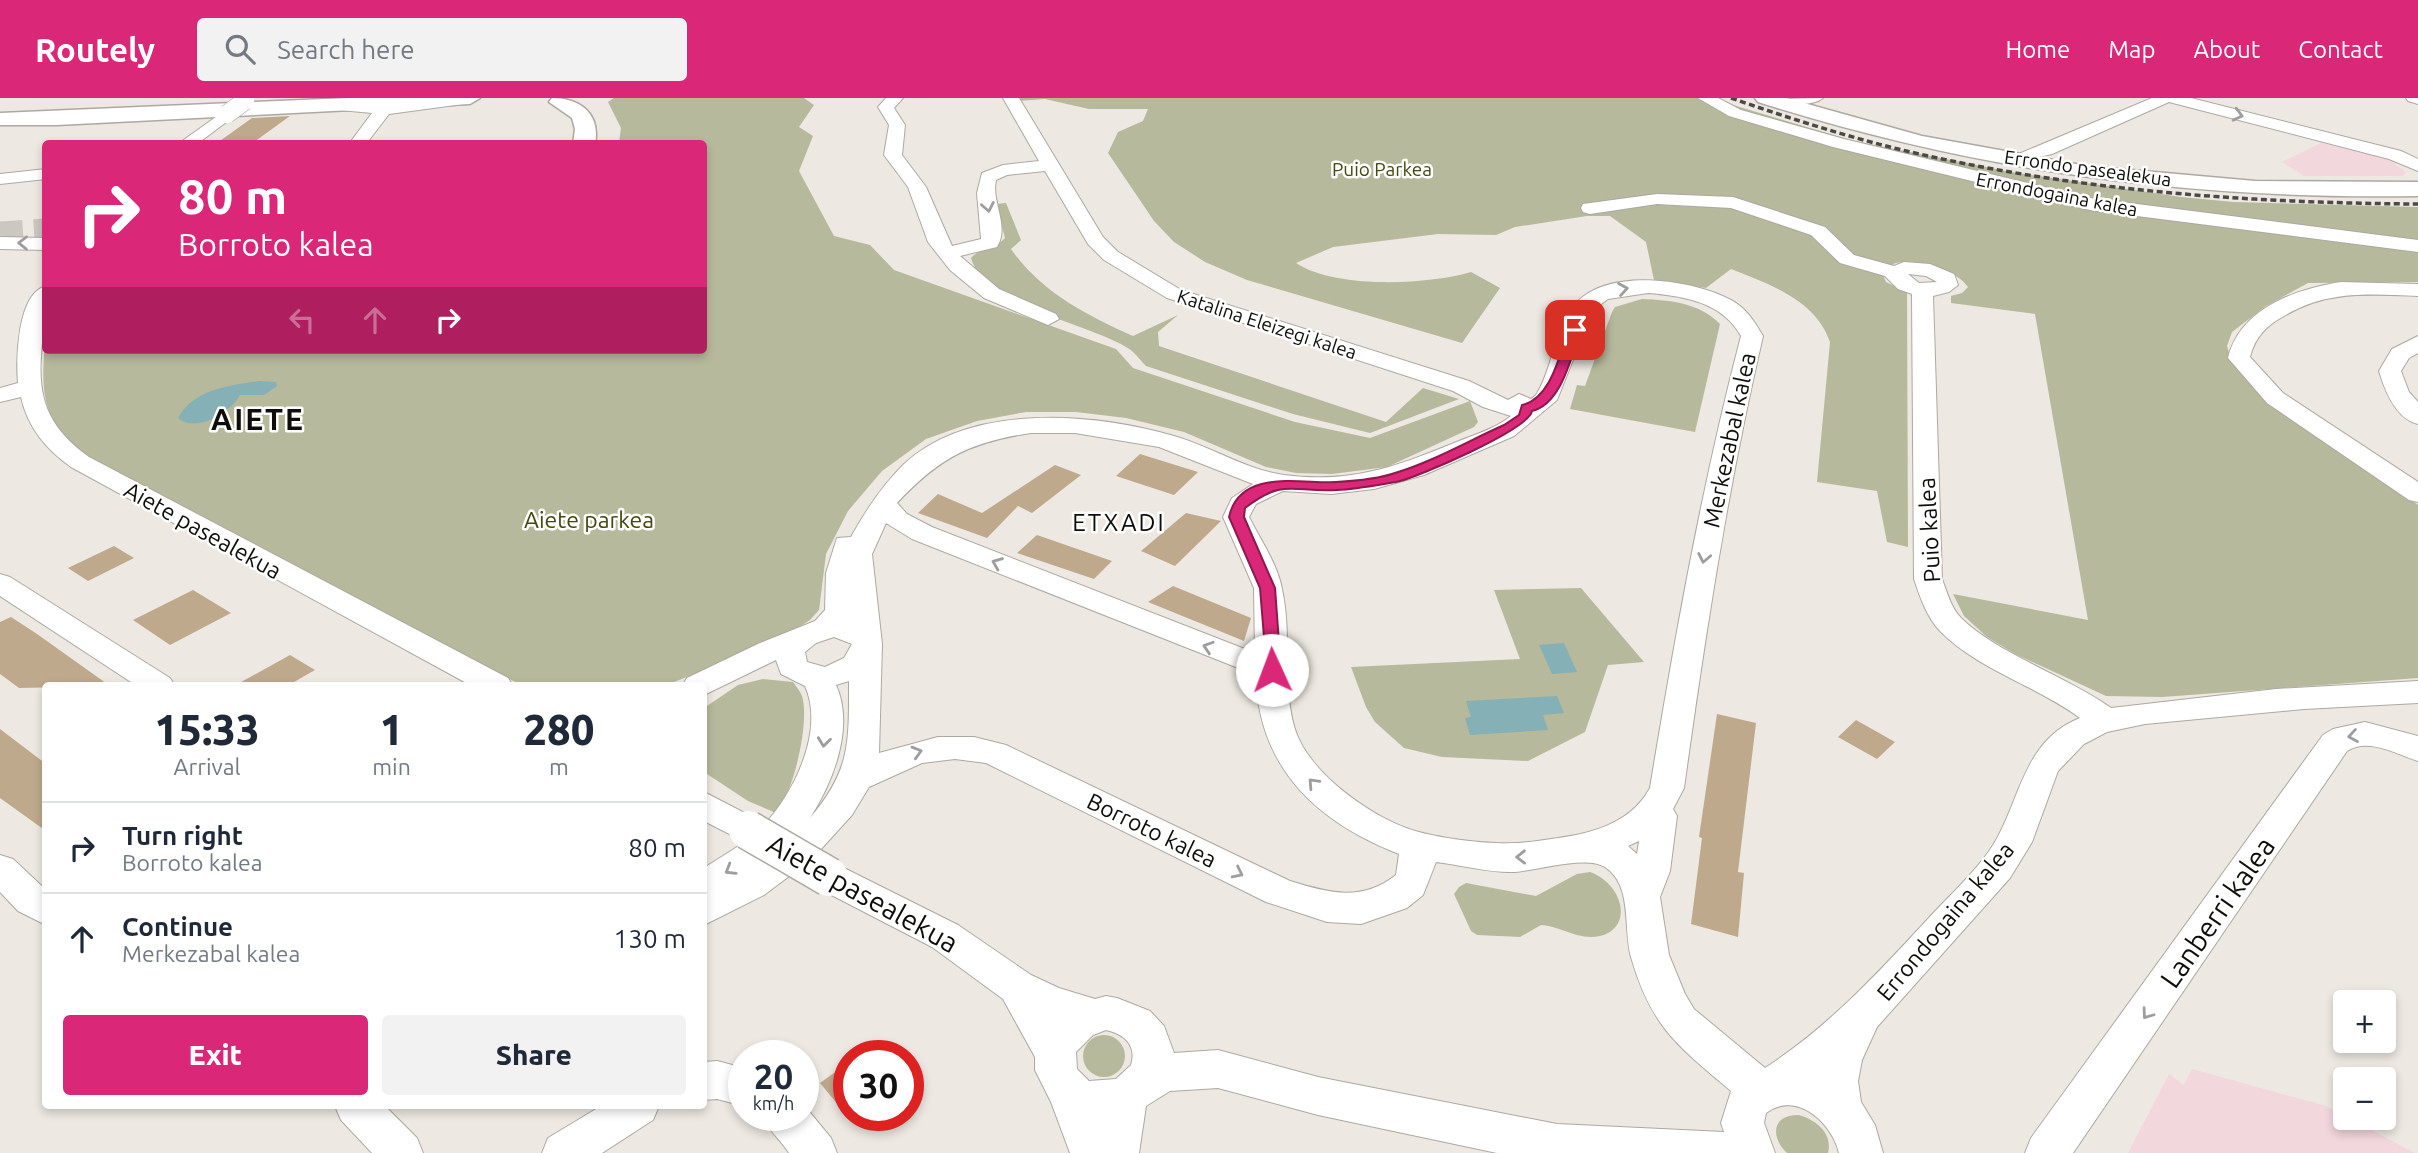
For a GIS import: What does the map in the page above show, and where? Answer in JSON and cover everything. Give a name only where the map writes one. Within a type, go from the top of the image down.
[{"type":"main road","points":[[0,116],[63,116],[417,98]]},
{"type":"main road","points":[[0,116],[57,119],[470,98]]},
{"type":"main road","points":[[549,100],[593,98],[591,106],[602,134],[600,140]]},
{"type":"main road","name":"Errondo pasealekua","points":[[1765,98],[1907,138],[2071,168],[2278,188],[2418,189]]},
{"type":"main road","name":"Errondo pasealekua","points":[[1779,98],[1812,102],[1918,136],[2023,156],[2055,156],[2237,180],[2335,184],[2418,182]]},
{"type":"main road","points":[[549,100],[574,107],[583,118],[586,140]]},
{"type":"street","points":[[329,104],[383,110],[410,104],[470,98]]},
{"type":"street","points":[[895,98],[886,107],[897,125],[893,155],[917,187],[938,242],[970,281],[1014,307],[1048,319]]},
{"type":"street","name":"Katalina Eleizegi kalea","points":[[1011,98],[1048,165],[1095,240],[1111,256],[1154,283],[1222,311],[1461,386],[1488,402],[1505,407],[1527,408]]},
{"type":"street","name":"Errondogaina kalea","points":[[1706,98],[1734,113],[1839,144],[2090,204],[2418,246]]},
{"type":"street","points":[[2055,156],[2165,98]]},
{"type":"street","points":[[2172,98],[2395,155],[2418,158]]},
{"type":"street","points":[[192,140],[247,99]]},
{"type":"street","points":[[360,140],[383,110]]},
{"type":"street","points":[[2395,155],[2418,166]]},
{"type":"street","points":[[947,253],[990,243],[993,235],[984,186],[988,177],[1003,170],[1048,165]]},
{"type":"street","points":[[0,194],[9,179],[42,175]]},
{"type":"street","points":[[1590,208],[1657,199],[1733,202],[1810,227],[1840,248],[1847,259],[1895,272],[1904,268],[1923,268],[1942,275],[1949,282],[1943,288],[1922,289],[1899,281],[1895,272]]},
{"type":"street","points":[[0,243],[42,244]]},
{"type":"street","name":"Merkezabal kalea","points":[[1527,408],[1537,406],[1549,395],[1583,307],[1607,292],[1645,287],[1681,290],[1732,309],[1749,326],[1752,336],[1726,442],[1697,590],[1670,772],[1663,799],[1631,830],[1588,848]]},
{"type":"street","name":"Puio kalea","points":[[1922,289],[1928,579],[1937,604],[1950,624],[1975,644],[2075,698],[2107,721]]},
{"type":"street","points":[[2418,290],[2336,289],[2300,296],[2249,330],[2239,358],[2274,398],[2418,494]]},
{"type":"street","name":"Aiete pasealekua","points":[[42,301],[28,332],[32,387],[37,411],[49,435],[60,448],[80,462],[258,561],[489,682]]},
{"type":"street","points":[[2418,342],[2400,354],[2390,371],[2398,394],[2418,417]]},
{"type":"street","points":[[809,653],[839,612],[840,573],[846,546],[872,506],[891,486],[952,443],[992,429],[1018,424],[1046,423],[1105,429],[1167,442],[1281,483],[1336,486],[1397,477],[1516,424],[1525,416],[1527,408],[1505,395],[1461,386]]},
{"type":"street","points":[[0,395],[32,387]]},
{"type":"street","points":[[1475,442],[1496,425],[1497,416],[1488,402]]},
{"type":"street","points":[[1215,461],[1229,480],[1236,517],[1268,588],[1278,727],[1290,757],[1316,787],[1349,813],[1388,835],[1417,846],[1513,858],[1588,848]]},
{"type":"street","points":[[840,598],[848,586],[850,556],[860,545],[884,505],[909,474]]},
{"type":"street","points":[[1236,517],[1239,506],[1247,498],[1281,483]]},
{"type":"street","points":[[884,505],[897,520],[922,533],[1272,670]]},
{"type":"street","points":[[860,545],[892,533],[922,533]]},
{"type":"street","points":[[707,908],[768,875],[802,847],[824,825],[855,779],[862,761],[865,736],[865,647],[858,561],[860,545]]},
{"type":"street","points":[[0,583],[153,682]]},
{"type":"street","points":[[707,690],[718,682],[809,653],[851,629],[865,647]]},
{"type":"street","points":[[706,682],[771,650],[809,653],[839,675],[865,647]]},
{"type":"street","points":[[707,882],[739,864],[774,838],[791,820],[814,784],[822,758],[826,727],[824,692],[809,653]]},
{"type":"street","name":"Errondogaina kalea","points":[[1752,1120],[1796,1072],[1870,1011],[2004,858],[2017,836],[2047,757],[2074,734],[2107,721],[2301,698],[2418,692]]},
{"type":"street","name":"Lanberri kalea","points":[[2047,1153],[2335,743],[2343,736],[2354,733],[2371,734],[2418,749]]},
{"type":"street","name":"Borroto kalea","points":[[855,779],[902,756],[928,748],[967,746],[985,751],[1279,892],[1346,910],[1380,904],[1410,886],[1418,868],[1417,846]]},
{"type":"street","name":"Aiete pasealekua","points":[[707,807],[829,877],[945,936],[1017,987],[1051,1003],[1092,1015]]},
{"type":"street","name":"Merkezabal kalea","points":[[1643,895],[1652,871],[1661,816],[1655,808]]},
{"type":"street","name":"Merkezabal kalea","points":[[1588,848],[1618,857],[1634,873],[1643,895],[1650,955],[1668,1002],[1680,1021],[1699,1039],[1752,1120]]},
{"type":"street","points":[[0,869],[42,907]]},
{"type":"street","name":"Aiete pasealekua","points":[[1017,987],[1054,1052]]},
{"type":"street","name":"Errondogaina kalea","points":[[1844,1114],[1835,1090],[1837,1069],[1870,1011]]},
{"type":"street","points":[[1092,1153],[1069,1092],[1055,1073],[1054,1052],[1068,1029],[1092,1015],[1119,1014],[1132,1019],[1150,1037],[1234,1072],[1318,1096],[1558,1145],[1598,1149],[1669,1150],[1752,1120],[1789,1085],[1818,1094],[1844,1114],[1858,1136],[1861,1153]]},
{"type":"street","points":[[1117,1153],[1122,1115],[1153,1064],[1150,1037]]},
{"type":"street","points":[[1069,1092],[1098,1102],[1136,1089],[1156,1076],[1184,1069],[1234,1072]]},
{"type":"street","points":[[707,1081],[728,1083]]},
{"type":"street","points":[[365,1109],[401,1153]]},
{"type":"street","points":[[564,1153],[633,1109]]},
{"type":"street","points":[[799,1131],[815,1153]]},
{"type":"shaded area","points":[[2321,143],[2388,159],[2406,172],[2403,176],[2304,176],[2282,162]]},
{"type":"shaded area","points":[[2192,1069],[2326,1106],[2333,1110],[2333,1130],[2371,1130],[2415,1153],[2128,1153],[2169,1074],[2184,1085]]},
{"type":"green space","name":"Aiete parkea","points":[[614,98],[804,98],[814,105],[799,127],[813,136],[799,171],[834,236],[870,245],[894,270],[1116,349],[1133,368],[1295,422],[1370,438],[1470,401],[1478,422],[1474,427],[1387,467],[1332,474],[1296,473],[1266,467],[1184,432],[1126,418],[1076,412],[1026,412],[977,421],[926,439],[882,471],[848,511],[826,554],[819,610],[810,620],[777,641],[674,682],[515,682],[88,462],[73,447],[54,420],[45,394],[44,354],[707,354],[707,140],[619,140],[621,128],[608,102]]},
{"type":"green space","name":"Puio Parkea","points":[[1017,98],[1709,98],[1854,141],[2011,172],[2181,197],[2234,202],[2418,207],[2418,282],[2308,283],[2266,306],[2232,332],[2227,346],[2232,362],[2418,505],[2418,678],[2162,697],[2106,696],[2015,654],[1987,637],[1964,616],[1953,594],[2088,620],[2035,314],[1951,303],[1951,296],[1962,293],[1968,287],[1945,270],[1905,262],[1881,271],[1886,282],[1907,292],[1908,547],[1887,542],[1877,491],[1817,482],[1830,342],[1814,315],[1790,295],[1731,269],[1706,288],[1654,280],[1646,242],[1610,216],[1587,216],[1515,227],[1496,235],[1438,234],[1333,247],[1296,263],[1313,271],[1357,281],[1407,282],[1471,272],[1500,288],[1462,343],[1247,280],[1205,262],[1174,242],[1154,221],[1108,153],[1118,132],[1143,121],[1148,109],[1089,109],[1045,99],[1018,101]]},
{"type":"green space","points":[[1006,203],[1021,240],[1011,249],[1036,278],[1066,301],[1133,336],[1178,315],[1158,332],[1159,346],[1386,422],[1423,388],[1459,399],[1370,433],[1293,414],[1146,366],[1126,347],[1016,301],[980,275],[971,258],[1005,238],[996,204]]},
{"type":"green space","points":[[1642,299],[1694,307],[1720,324],[1695,432],[1570,409],[1577,385],[1585,386],[1615,307]]},
{"type":"green space","points":[[1581,588],[1644,662],[1608,665],[1585,732],[1528,761],[1442,757],[1404,748],[1375,722],[1366,707],[1351,667],[1520,659],[1494,590]]},
{"type":"green space","points":[[763,679],[793,682],[802,696],[804,722],[799,756],[789,789],[776,813],[748,801],[707,774],[707,706],[738,685]]},
{"type":"green space","points":[[1590,872],[1610,885],[1620,905],[1618,924],[1600,936],[1584,937],[1541,925],[1520,937],[1477,935],[1471,931],[1454,894],[1466,883],[1536,896],[1577,874]]},
{"type":"green space","points":[[1104,1035],[1119,1041],[1125,1056],[1119,1071],[1104,1077],[1089,1071],[1083,1056],[1089,1041]]},
{"type":"green space","points":[[1799,1115],[1822,1128],[1828,1139],[1828,1153],[1787,1153],[1782,1147],[1776,1134],[1779,1122],[1783,1118]]},
{"type":"water","points":[[259,381],[276,382],[277,386],[264,395],[240,395],[221,414],[203,422],[194,424],[178,418],[185,408],[203,394]]},
{"type":"water","points":[[1564,643],[1577,672],[1552,674],[1539,645]]},
{"type":"water","points":[[1557,696],[1564,713],[1543,715],[1548,730],[1470,735],[1465,718],[1471,717],[1466,701]]},
{"type":"building","points":[[290,116],[257,140],[221,140],[252,118]]},
{"type":"building","points":[[1140,454],[1198,472],[1174,495],[1116,476]]},
{"type":"building","points":[[1055,465],[1081,475],[1032,513],[1018,506],[987,538],[918,513],[938,494],[982,513]]},
{"type":"building","points":[[1186,513],[1221,521],[1175,566],[1141,551]]},
{"type":"building","points":[[1037,535],[1112,561],[1094,579],[1017,553]]},
{"type":"building","points":[[114,546],[134,558],[88,581],[68,568]]},
{"type":"building","points":[[1173,586],[1251,618],[1244,641],[1148,602]]},
{"type":"building","points":[[193,590],[231,613],[170,645],[133,620]]},
{"type":"building","points":[[11,617],[104,682],[42,682],[42,687],[19,688],[0,674],[0,622]]},
{"type":"building","points":[[290,655],[315,670],[294,682],[241,682]]},
{"type":"building","points":[[1717,714],[1756,723],[1738,872],[1744,873],[1738,937],[1691,924],[1702,838],[1699,837]]},
{"type":"building","points":[[1856,720],[1895,742],[1877,759],[1838,737]]},
{"type":"building","points":[[0,729],[42,761],[42,828],[0,798]]},
{"type":"building","points":[[833,1074],[833,1099],[820,1083]]},
{"type":"tunnel","points":[[0,233],[42,230]]},
{"type":"railway","points":[[1731,98],[1877,144],[2027,175],[2157,192],[2222,197],[2418,204]]},
{"type":"district","name":"AIETE","points":[[258,419]]},
{"type":"district","name":"ETXADI","points":[[1119,522]]},
{"type":"route","points":[[1272,670],[1268,588],[1264,573],[1236,517],[1239,506],[1261,489],[1281,483],[1336,486],[1397,477],[1414,472],[1508,428],[1525,416],[1527,408],[1537,406],[1549,395],[1575,330]]}]
